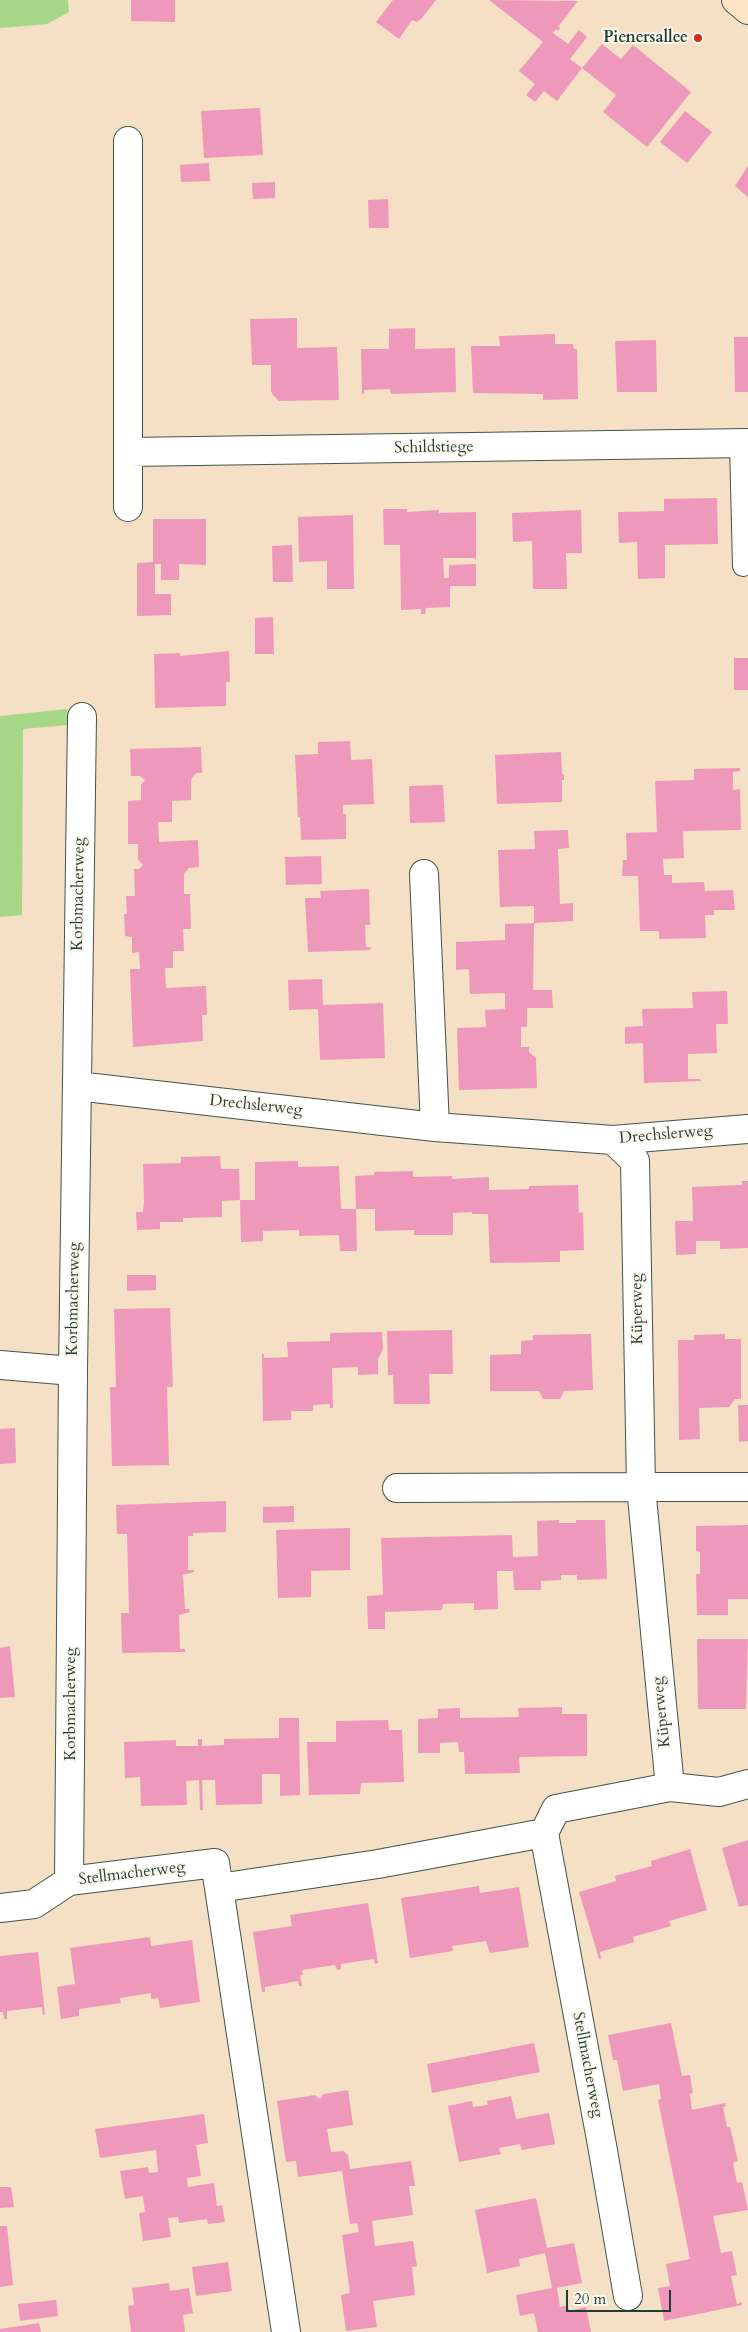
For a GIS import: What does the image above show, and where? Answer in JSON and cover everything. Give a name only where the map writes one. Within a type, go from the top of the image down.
[{"type":"main road","points":[[736,0],[748,10]]},
{"type":"street","points":[[128,141],[128,508]]},
{"type":"street","name":"Schildstiege","points":[[128,452],[744,444]]},
{"type":"street","name":"Korbmacherweg","points":[[70,1882],[73,1371],[82,717]]},
{"type":"street","points":[[424,874],[435,1127]]},
{"type":"street","name":"Drechslerweg","points":[[77,1086],[435,1127],[613,1140],[748,1129]]},
{"type":"street","name":"Küperweg","points":[[613,1140],[635,1161],[641,1487],[670,1787]]},
{"type":"street","points":[[0,1365],[73,1371]]},
{"type":"street","points":[[397,1488],[748,1487]]},
{"type":"street","points":[[219,1888],[378,1864],[544,1833],[556,1809],[670,1787],[719,1792],[748,1784]]},
{"type":"street","name":"Stellmacherweg","points":[[544,1833],[628,2296]]},
{"type":"street","name":"Stellmacherweg","points":[[0,1908],[34,1904],[70,1882],[215,1863],[286,2332]]},
{"type":"lane","name":"Schildstiege","points":[[743,566],[744,444]]},
{"type":"green space","points":[[0,0],[68,0],[69,12],[47,24],[0,28]]},
{"type":"green space","points":[[67,709],[68,725],[23,729],[22,915],[0,917],[0,716]]},
{"type":"building","points":[[131,0],[175,0],[175,22],[131,21]]},
{"type":"building","points":[[393,0],[436,0],[422,18],[417,22],[412,20],[399,39],[376,22]]},
{"type":"building","points":[[489,0],[578,1],[558,27],[560,28],[558,31],[556,29],[553,33],[568,44],[579,30],[587,37],[570,59],[582,68],[557,101],[544,91],[535,102],[526,95],[535,84],[519,71],[543,42]]},
{"type":"building","points":[[602,44],[621,59],[633,45],[691,92],[647,147],[603,112],[616,95],[582,68]]},
{"type":"building","points":[[260,108],[263,155],[204,158],[201,111]]},
{"type":"building","points":[[685,111],[712,132],[687,163],[660,142]]},
{"type":"building","points":[[209,163],[210,181],[181,182],[180,165]]},
{"type":"building","points":[[748,166],[748,197],[735,186]]},
{"type":"building","points":[[275,182],[275,198],[253,199],[252,183]]},
{"type":"building","points":[[388,199],[389,228],[369,228],[368,200]]},
{"type":"building","points":[[297,318],[297,348],[337,347],[339,400],[279,401],[271,391],[271,365],[252,365],[250,319]]},
{"type":"building","points":[[415,328],[415,349],[455,348],[456,392],[391,394],[390,389],[364,390],[364,394],[362,394],[361,349],[389,349],[389,329]]},
{"type":"building","points":[[555,334],[555,344],[573,344],[574,349],[577,349],[578,399],[543,400],[543,394],[473,393],[471,346],[500,346],[499,336]]},
{"type":"building","points":[[734,337],[748,337],[748,392],[735,392]]},
{"type":"building","points":[[656,340],[657,392],[617,392],[615,341]]},
{"type":"building","points":[[717,498],[718,544],[665,545],[665,578],[638,579],[637,542],[619,543],[618,512],[664,511],[664,499]]},
{"type":"building","points":[[383,509],[407,509],[407,512],[439,510],[439,513],[476,512],[476,561],[475,558],[443,558],[444,578],[449,578],[449,565],[476,564],[476,586],[450,586],[450,607],[426,608],[425,614],[421,614],[421,609],[401,610],[400,545],[384,545]]},
{"type":"building","points":[[581,510],[582,553],[566,553],[567,589],[533,589],[532,541],[513,542],[512,513]]},
{"type":"building","points":[[353,515],[354,589],[327,589],[327,561],[299,562],[298,517]]},
{"type":"building","points":[[153,519],[206,519],[206,565],[179,564],[179,580],[161,580],[161,564],[155,564],[155,594],[171,594],[171,615],[137,616],[137,563],[153,562]]},
{"type":"building","points":[[292,545],[293,582],[273,582],[272,546]]},
{"type":"building","points":[[273,617],[274,654],[255,654],[255,618]]},
{"type":"building","points":[[229,651],[230,682],[226,682],[226,706],[155,708],[154,654],[180,653],[180,656]]},
{"type":"building","points":[[734,658],[748,658],[748,690],[734,690]]},
{"type":"building","points":[[350,741],[351,760],[372,759],[374,804],[343,805],[343,814],[346,814],[346,839],[301,840],[295,755],[318,754],[318,742]]},
{"type":"building","points":[[201,747],[202,773],[196,773],[191,780],[191,800],[172,801],[172,822],[158,822],[159,842],[198,840],[199,867],[189,868],[184,874],[184,894],[190,894],[191,929],[183,929],[184,951],[173,951],[173,968],[165,968],[166,988],[206,986],[207,1015],[202,1015],[203,1041],[133,1047],[130,969],[140,969],[139,952],[132,953],[132,937],[125,936],[124,914],[127,914],[126,896],[135,896],[134,869],[139,869],[143,865],[138,860],[138,844],[128,844],[128,801],[141,800],[141,785],[145,780],[140,776],[131,776],[130,749]]},
{"type":"building","points":[[561,752],[562,774],[564,774],[564,780],[562,780],[562,802],[497,804],[495,755]]},
{"type":"building","points":[[740,768],[740,771],[733,772],[733,790],[740,789],[741,830],[683,831],[684,858],[663,859],[664,875],[672,875],[672,883],[704,882],[705,891],[733,890],[735,910],[714,910],[714,915],[705,915],[706,938],[659,939],[659,931],[640,931],[638,876],[622,876],[623,860],[627,860],[626,833],[657,832],[655,781],[694,780],[694,769]]},
{"type":"building","points":[[443,785],[445,822],[410,823],[409,786]]},
{"type":"building","points":[[568,830],[569,848],[558,849],[560,904],[573,903],[573,921],[535,923],[534,925],[533,990],[552,990],[553,1008],[527,1008],[527,1027],[521,1027],[521,1047],[529,1047],[529,1052],[536,1058],[537,1088],[459,1090],[457,1028],[486,1027],[485,1010],[505,1009],[505,993],[470,994],[469,969],[456,970],[456,942],[505,940],[505,924],[534,923],[534,906],[500,907],[498,850],[535,849],[534,831]]},
{"type":"building","points":[[321,856],[322,884],[286,885],[285,857]]},
{"type":"building","points":[[369,889],[370,925],[365,925],[366,947],[370,947],[371,950],[308,952],[305,898],[321,898],[320,891]]},
{"type":"building","points":[[322,979],[323,1005],[383,1003],[385,1058],[320,1060],[318,1009],[289,1010],[288,980]]},
{"type":"building","points":[[727,991],[728,1024],[716,1024],[717,1053],[688,1054],[688,1079],[700,1079],[701,1081],[644,1083],[643,1043],[625,1044],[625,1027],[643,1026],[642,1009],[693,1008],[692,992]]},
{"type":"building","points":[[220,1156],[221,1169],[239,1169],[240,1200],[222,1201],[222,1217],[183,1218],[183,1222],[160,1222],[160,1229],[137,1230],[136,1212],[143,1212],[144,1201],[143,1164],[181,1163],[181,1157]]},
{"type":"building","points":[[298,1161],[298,1167],[339,1166],[341,1209],[356,1209],[357,1251],[340,1251],[339,1235],[299,1236],[299,1230],[263,1231],[263,1241],[241,1242],[240,1200],[255,1200],[255,1162]]},
{"type":"building","points":[[413,1171],[413,1177],[452,1176],[452,1179],[489,1177],[489,1190],[529,1189],[529,1186],[578,1185],[579,1213],[583,1212],[584,1250],[560,1251],[560,1262],[490,1263],[488,1214],[472,1214],[472,1212],[453,1213],[453,1235],[414,1235],[414,1230],[375,1231],[375,1209],[356,1209],[355,1176],[374,1175],[374,1172]]},
{"type":"building","points":[[742,1181],[748,1181],[748,1248],[720,1249],[720,1241],[696,1241],[696,1254],[676,1255],[675,1221],[693,1221],[692,1187],[742,1185]]},
{"type":"building","points":[[127,1275],[156,1275],[156,1290],[127,1291]]},
{"type":"building","points":[[170,1308],[173,1387],[167,1387],[169,1465],[112,1466],[110,1387],[116,1387],[114,1309]]},
{"type":"building","points":[[452,1330],[453,1374],[429,1374],[430,1404],[394,1404],[393,1375],[388,1375],[387,1331]]},
{"type":"building","points":[[382,1332],[383,1349],[378,1359],[378,1374],[358,1375],[358,1367],[332,1368],[333,1408],[330,1408],[330,1404],[313,1405],[313,1411],[291,1411],[291,1420],[263,1421],[262,1354],[264,1354],[264,1358],[288,1357],[287,1342],[330,1341],[330,1333]]},
{"type":"building","points":[[591,1334],[593,1390],[564,1391],[560,1399],[543,1399],[539,1391],[490,1391],[490,1355],[521,1354],[521,1341],[533,1340],[533,1335]]},
{"type":"building","points":[[725,1334],[725,1339],[741,1339],[741,1399],[735,1399],[729,1407],[699,1408],[700,1439],[679,1440],[678,1340],[694,1340],[694,1335]]},
{"type":"building","points":[[738,1405],[748,1405],[748,1441],[739,1442]]},
{"type":"building","points":[[15,1428],[16,1463],[0,1464],[0,1429]]},
{"type":"building","points":[[226,1501],[226,1532],[193,1533],[193,1536],[188,1536],[188,1570],[194,1570],[194,1572],[183,1575],[185,1609],[189,1609],[190,1612],[179,1615],[180,1649],[185,1649],[185,1652],[122,1653],[121,1613],[129,1613],[127,1534],[117,1534],[116,1505]]},
{"type":"building","points":[[294,1506],[294,1522],[263,1523],[263,1507]]},
{"type":"building","points":[[559,1520],[559,1523],[576,1523],[576,1520],[605,1520],[607,1579],[577,1580],[577,1575],[561,1575],[561,1580],[541,1581],[541,1590],[514,1590],[513,1571],[497,1571],[498,1609],[474,1610],[474,1603],[443,1604],[442,1610],[385,1612],[385,1629],[368,1629],[367,1596],[383,1595],[381,1538],[512,1535],[513,1557],[538,1556],[537,1521]]},
{"type":"building","points":[[748,1525],[748,1599],[728,1599],[728,1615],[697,1615],[696,1574],[700,1574],[700,1552],[696,1551],[696,1526]]},
{"type":"building","points":[[350,1528],[350,1570],[311,1571],[311,1597],[278,1598],[276,1530]]},
{"type":"building","points":[[697,1639],[748,1639],[746,1709],[698,1709]]},
{"type":"building","points":[[10,1646],[15,1697],[0,1698],[0,1648]]},
{"type":"building","points":[[562,1707],[562,1714],[587,1714],[587,1756],[519,1757],[520,1773],[465,1774],[464,1752],[459,1752],[458,1742],[440,1743],[440,1753],[418,1753],[418,1719],[438,1718],[438,1709],[460,1708],[460,1718],[519,1717],[518,1708]]},
{"type":"building","points":[[279,1718],[299,1718],[300,1795],[280,1796],[280,1774],[262,1774],[262,1804],[216,1805],[215,1780],[202,1780],[203,1810],[200,1810],[199,1780],[186,1781],[187,1805],[141,1806],[140,1777],[125,1778],[124,1742],[176,1740],[176,1746],[198,1746],[198,1739],[202,1739],[202,1746],[224,1745],[224,1739],[279,1738]]},
{"type":"building","points":[[388,1720],[389,1730],[402,1730],[404,1782],[361,1783],[360,1794],[309,1795],[307,1742],[336,1742],[336,1721]]},
{"type":"building","points":[[748,1840],[748,1905],[739,1907],[722,1848]]},
{"type":"building","points":[[690,1849],[707,1910],[669,1921],[671,1926],[633,1937],[634,1942],[600,1952],[601,1959],[599,1959],[579,1892],[616,1881],[615,1876],[652,1866],[651,1861]]},
{"type":"building","points":[[479,1886],[480,1893],[519,1887],[529,1947],[490,1953],[486,1941],[452,1946],[453,1951],[410,1958],[401,1898]]},
{"type":"building","points":[[368,1903],[378,1963],[375,1964],[374,1959],[341,1964],[341,1969],[337,1970],[335,1965],[302,1970],[303,1975],[300,1975],[302,1986],[299,1986],[298,1981],[265,1987],[265,1992],[262,1992],[253,1932],[292,1926],[290,1915]]},
{"type":"building","points":[[150,1937],[151,1946],[192,1940],[200,2002],[160,2008],[158,1998],[151,1999],[151,1993],[120,1998],[121,2003],[79,2009],[79,2016],[61,2019],[57,1987],[75,1984],[70,1948]]},
{"type":"building","points":[[38,1952],[45,2015],[43,2015],[42,2007],[7,2011],[7,2019],[4,2019],[3,2012],[0,2012],[0,1956]]},
{"type":"building","points":[[671,2023],[682,2076],[690,2075],[693,2093],[690,2094],[692,2110],[725,2103],[726,2106],[723,2107],[727,2127],[730,2127],[738,2161],[733,2163],[737,2183],[742,2182],[748,2210],[713,2216],[721,2253],[732,2251],[737,2275],[731,2276],[737,2304],[742,2302],[742,2305],[664,2321],[658,2288],[670,2286],[666,2264],[690,2259],[658,2100],[661,2099],[659,2084],[623,2091],[617,2060],[613,2060],[608,2035]]},
{"type":"building","points":[[534,2043],[540,2072],[432,2093],[427,2064]]},
{"type":"building","points":[[348,2090],[353,2125],[327,2129],[331,2152],[343,2151],[348,2155],[350,2169],[411,2161],[415,2186],[409,2186],[413,2215],[372,2221],[375,2246],[413,2241],[417,2266],[412,2267],[415,2295],[373,2301],[377,2327],[346,2331],[341,2295],[350,2293],[342,2235],[359,2232],[357,2223],[350,2224],[342,2171],[298,2177],[296,2161],[286,2162],[277,2101],[315,2095],[320,2099],[324,2094]]},
{"type":"building","points":[[511,2096],[516,2119],[549,2113],[555,2144],[522,2150],[520,2144],[499,2148],[501,2154],[459,2162],[448,2106],[472,2101],[473,2107],[488,2105],[487,2101]]},
{"type":"building","points":[[204,2114],[208,2143],[196,2145],[201,2176],[187,2178],[188,2187],[214,2183],[217,2206],[222,2205],[225,2222],[208,2224],[207,2219],[179,2223],[178,2217],[168,2218],[171,2237],[143,2241],[139,2213],[145,2212],[143,2196],[125,2199],[120,2171],[148,2167],[149,2173],[158,2172],[156,2150],[100,2158],[95,2129]]},
{"type":"building","points":[[0,2187],[11,2187],[14,2207],[0,2208]]},
{"type":"building","points":[[536,2198],[547,2248],[574,2243],[582,2283],[557,2288],[560,2307],[568,2305],[569,2311],[586,2307],[591,2332],[538,2332],[534,2313],[520,2316],[516,2295],[552,2288],[545,2253],[519,2259],[520,2266],[487,2273],[475,2210]]},
{"type":"building","points":[[0,2226],[7,2226],[13,2285],[0,2287]]},
{"type":"building","points":[[228,2262],[232,2291],[196,2296],[192,2267]]},
{"type":"building","points":[[169,2283],[170,2291],[189,2288],[193,2313],[183,2315],[185,2332],[131,2332],[128,2306],[134,2305],[132,2288]]},
{"type":"building","points":[[56,2300],[58,2316],[20,2321],[18,2304]]},
{"type":"building","points":[[39,2323],[41,2332],[0,2332],[0,2329]]},
{"type":"place","name":"Pienersallee","points":[[698,38]]}]
